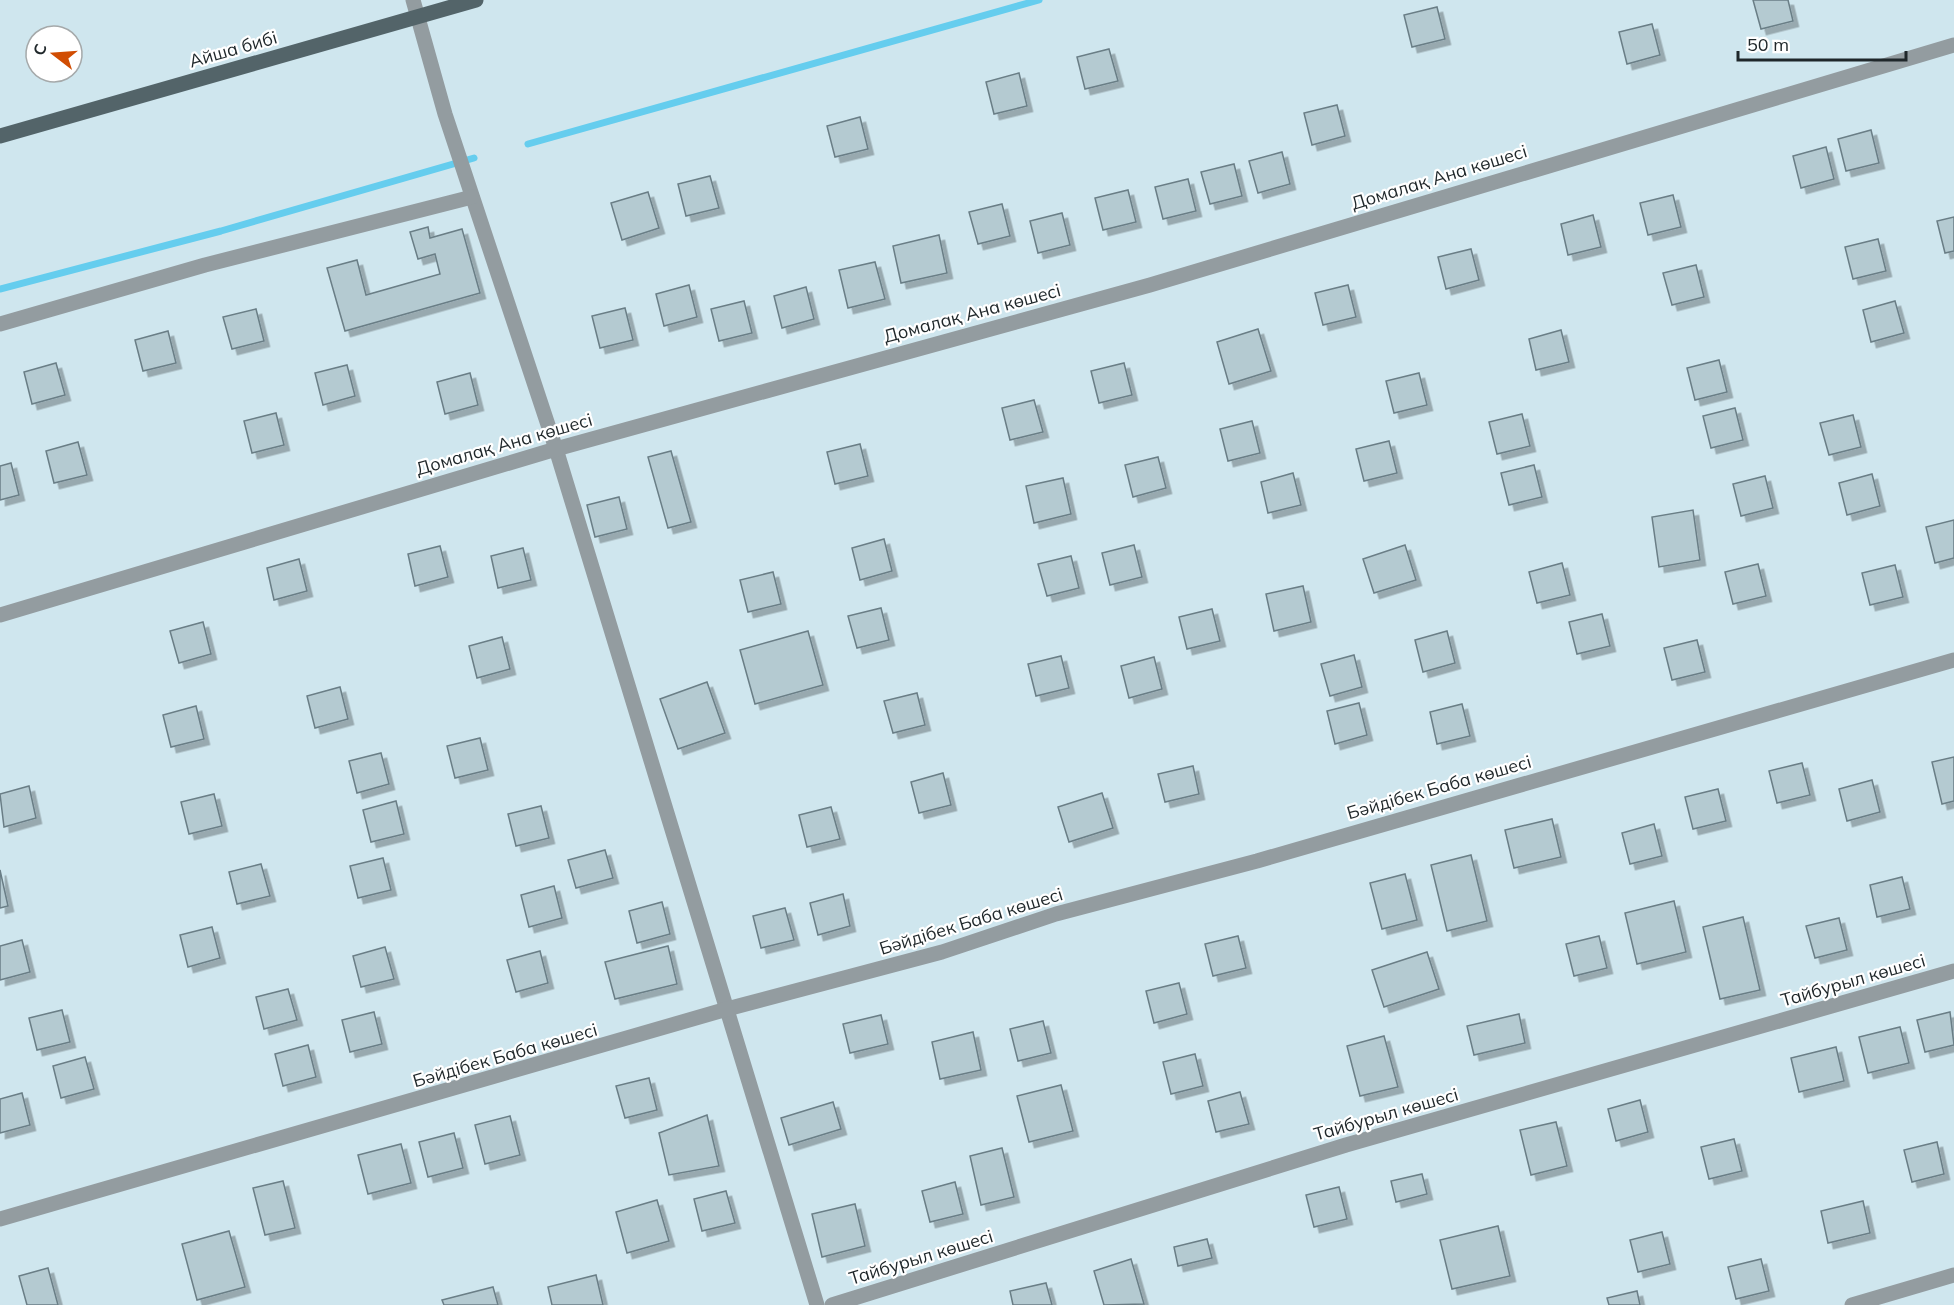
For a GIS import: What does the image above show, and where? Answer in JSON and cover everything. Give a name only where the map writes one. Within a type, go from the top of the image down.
[{"type":"main road","name":"Айша бибі","points":[[0,136],[476,0]]},
{"type":"street","points":[[413,0],[469,190],[556,449],[817,1305]]},
{"type":"street","name":"Домалақ Ана көшесі","points":[[0,615],[556,449],[1150,285],[1954,45]]},
{"type":"street","points":[[0,324],[469,190]]},
{"type":"street","name":"Бәйдібек Баба көшесі","points":[[0,1219],[727,1010],[942,952],[1056,914],[1257,861],[1954,660]]},
{"type":"street","name":"Тайбурыл көшесі","points":[[832,1305],[1346,1145],[1954,971]]},
{"type":"street","points":[[1852,1305],[1954,1275]]},
{"type":"building","points":[[1753,0],[1788,0],[1793,21],[1761,29]]},
{"type":"building","points":[[1437,7],[1445,39],[1412,47],[1404,15]]},
{"type":"building","points":[[1652,24],[1660,55],[1627,64],[1619,32]]},
{"type":"building","points":[[1109,49],[1118,81],[1085,89],[1077,57]]},
{"type":"building","points":[[1019,73],[1027,106],[994,114],[986,82]]},
{"type":"building","points":[[1337,105],[1345,136],[1312,145],[1304,113]]},
{"type":"building","points":[[860,117],[868,149],[835,157],[827,126]]},
{"type":"building","points":[[1871,130],[1879,163],[1846,171],[1838,139]]},
{"type":"building","points":[[1826,147],[1834,179],[1801,188],[1793,156]]},
{"type":"building","points":[[1282,152],[1290,184],[1258,193],[1249,161]]},
{"type":"building","points":[[1234,164],[1242,196],[1210,204],[1201,172]]},
{"type":"building","points":[[710,176],[719,208],[686,216],[678,184]]},
{"type":"building","points":[[1188,179],[1196,211],[1163,219],[1155,187]]},
{"type":"building","points":[[1128,190],[1136,222],[1103,230],[1095,198]]},
{"type":"building","points":[[648,192],[659,228],[622,240],[611,203]]},
{"type":"building","points":[[1673,195],[1681,227],[1648,235],[1640,203]]},
{"type":"building","points":[[1002,204],[1010,236],[978,244],[969,212]]},
{"type":"building","points":[[1062,213],[1070,245],[1038,253],[1030,221]]},
{"type":"building","points":[[1593,215],[1601,247],[1568,255],[1561,224]]},
{"type":"building","points":[[1954,217],[1954,251],[1945,253],[1937,221]]},
{"type":"building","points":[[428,227],[430,238],[462,229],[480,293],[345,331],[327,268],[357,260],[366,295],[440,274],[435,254],[418,259],[410,232]]},
{"type":"building","points":[[939,235],[947,273],[901,283],[893,246]]},
{"type":"building","points":[[1878,239],[1886,271],[1853,279],[1845,247]]},
{"type":"building","points":[[1471,249],[1479,280],[1446,289],[1438,257]]},
{"type":"building","points":[[875,262],[885,299],[848,308],[839,270]]},
{"type":"building","points":[[1696,265],[1704,297],[1672,305],[1663,273]]},
{"type":"building","points":[[689,285],[697,317],[664,326],[656,294]]},
{"type":"building","points":[[1348,285],[1356,317],[1323,325],[1315,293]]},
{"type":"building","points":[[806,287],[814,319],[782,328],[774,296]]},
{"type":"building","points":[[744,301],[752,333],[719,341],[711,309]]},
{"type":"building","points":[[1895,301],[1904,333],[1871,342],[1863,310]]},
{"type":"building","points":[[625,308],[633,340],[600,348],[592,316]]},
{"type":"building","points":[[256,309],[264,341],[232,349],[223,317]]},
{"type":"building","points":[[1258,329],[1271,371],[1229,384],[1217,342]]},
{"type":"building","points":[[1561,330],[1569,362],[1536,370],[1529,339]]},
{"type":"building","points":[[168,331],[176,363],[143,371],[135,340]]},
{"type":"building","points":[[1719,360],[1727,392],[1695,400],[1687,368]]},
{"type":"building","points":[[56,363],[65,395],[32,404],[24,372]]},
{"type":"building","points":[[1124,363],[1132,395],[1099,403],[1091,371]]},
{"type":"building","points":[[347,365],[355,396],[323,405],[315,373]]},
{"type":"building","points":[[470,373],[478,405],[445,414],[437,382]]},
{"type":"building","points":[[1419,373],[1427,405],[1394,413],[1386,381]]},
{"type":"building","points":[[1034,400],[1043,432],[1010,440],[1002,408]]},
{"type":"building","points":[[1735,408],[1743,440],[1711,448],[1703,416]]},
{"type":"building","points":[[276,413],[284,445],[252,453],[244,421]]},
{"type":"building","points":[[1522,414],[1530,446],[1497,454],[1489,422]]},
{"type":"building","points":[[1853,415],[1861,447],[1829,455],[1820,423]]},
{"type":"building","points":[[1252,421],[1260,453],[1228,461],[1220,429]]},
{"type":"building","points":[[1389,441],[1397,473],[1364,481],[1356,449]]},
{"type":"building","points":[[78,442],[87,475],[54,483],[46,451]]},
{"type":"building","points":[[860,444],[868,476],[835,484],[827,452]]},
{"type":"building","points":[[671,451],[691,522],[668,528],[648,457]]},
{"type":"building","points":[[1158,457],[1166,488],[1133,497],[1125,465]]},
{"type":"building","points":[[11,463],[19,495],[0,500],[0,466]]},
{"type":"building","points":[[1534,465],[1542,497],[1509,505],[1501,473]]},
{"type":"building","points":[[1293,473],[1301,505],[1268,513],[1261,482]]},
{"type":"building","points":[[1872,474],[1880,506],[1847,515],[1839,483]]},
{"type":"building","points":[[1765,476],[1773,508],[1741,516],[1733,484]]},
{"type":"building","points":[[1063,478],[1071,514],[1034,523],[1026,486]]},
{"type":"building","points":[[619,497],[627,529],[595,537],[587,505]]},
{"type":"building","points":[[1693,510],[1700,560],[1659,567],[1652,517]]},
{"type":"building","points":[[1954,520],[1954,558],[1935,563],[1926,527]]},
{"type":"building","points":[[884,539],[892,571],[860,580],[852,548]]},
{"type":"building","points":[[1134,545],[1142,577],[1110,585],[1102,553]]},
{"type":"building","points":[[1405,545],[1416,580],[1374,593],[1363,559]]},
{"type":"building","points":[[440,546],[448,577],[415,586],[408,554]]},
{"type":"building","points":[[523,548],[531,580],[498,588],[491,556]]},
{"type":"building","points":[[1071,556],[1079,588],[1047,596],[1038,564]]},
{"type":"building","points":[[299,559],[307,591],[274,600],[267,568]]},
{"type":"building","points":[[1562,563],[1570,595],[1537,603],[1529,572]]},
{"type":"building","points":[[1758,564],[1766,596],[1733,604],[1725,572]]},
{"type":"building","points":[[1895,565],[1903,597],[1870,605],[1862,573]]},
{"type":"building","points":[[773,572],[781,604],[748,612],[740,580]]},
{"type":"building","points":[[1303,586],[1311,622],[1274,631],[1266,594]]},
{"type":"building","points":[[881,608],[889,640],[857,648],[848,616]]},
{"type":"building","points":[[1212,609],[1220,641],[1187,649],[1179,617]]},
{"type":"building","points":[[1602,614],[1610,646],[1577,654],[1569,622]]},
{"type":"building","points":[[203,622],[211,654],[179,663],[170,631]]},
{"type":"building","points":[[808,631],[823,685],[755,704],[740,650]]},
{"type":"building","points":[[1447,631],[1455,663],[1423,672],[1415,640]]},
{"type":"building","points":[[502,637],[510,669],[477,678],[469,646]]},
{"type":"building","points":[[1697,640],[1705,672],[1672,680],[1664,648]]},
{"type":"building","points":[[1354,655],[1362,687],[1330,696],[1321,664]]},
{"type":"building","points":[[1061,656],[1069,688],[1036,696],[1028,664]]},
{"type":"building","points":[[1154,657],[1162,689],[1129,698],[1121,666]]},
{"type":"building","points":[[707,682],[725,733],[678,749],[660,699]]},
{"type":"building","points":[[340,687],[348,719],[315,728],[307,696]]},
{"type":"building","points":[[917,693],[925,725],[893,733],[884,701]]},
{"type":"building","points":[[1359,703],[1367,735],[1335,744],[1327,711]]},
{"type":"building","points":[[1462,704],[1470,736],[1437,744],[1430,712]]},
{"type":"building","points":[[196,706],[204,739],[171,747],[163,715]]},
{"type":"building","points":[[480,738],[488,770],[455,778],[447,746]]},
{"type":"building","points":[[381,753],[389,784],[357,793],[349,761]]},
{"type":"building","points":[[1954,757],[1954,801],[1942,804],[1932,762]]},
{"type":"building","points":[[1802,763],[1810,795],[1777,803],[1769,771]]},
{"type":"building","points":[[1193,766],[1199,794],[1165,802],[1158,774]]},
{"type":"building","points":[[943,773],[951,805],[919,813],[911,782]]},
{"type":"building","points":[[1872,780],[1880,812],[1847,821],[1839,789]]},
{"type":"building","points":[[29,786],[36,818],[4,827],[0,794]]},
{"type":"building","points":[[1718,789],[1726,821],[1693,829],[1685,797]]},
{"type":"building","points":[[1102,793],[1113,828],[1069,842],[1058,807]]},
{"type":"building","points":[[214,794],[222,826],[189,834],[181,802]]},
{"type":"building","points":[[396,801],[404,834],[371,842],[363,810]]},
{"type":"building","points":[[541,806],[549,838],[516,846],[508,814]]},
{"type":"building","points":[[831,807],[840,839],[807,847],[799,815]]},
{"type":"building","points":[[1552,819],[1561,857],[1514,868],[1505,830]]},
{"type":"building","points":[[1654,824],[1662,856],[1630,864],[1622,833]]},
{"type":"building","points":[[605,850],[613,878],[576,888],[568,860]]},
{"type":"building","points":[[1471,855],[1487,921],[1447,931],[1431,865]]},
{"type":"building","points":[[383,858],[391,890],[358,898],[350,866]]},
{"type":"building","points":[[261,864],[270,896],[237,904],[229,872]]},
{"type":"building","points":[[0,870],[8,906],[0,908]]},
{"type":"building","points":[[1405,874],[1417,920],[1382,929],[1370,883]]},
{"type":"building","points":[[1902,877],[1910,909],[1877,917],[1870,885]]},
{"type":"building","points":[[554,886],[562,918],[529,927],[521,895]]},
{"type":"building","points":[[843,894],[850,926],[818,935],[810,903]]},
{"type":"building","points":[[1674,901],[1686,952],[1637,964],[1625,913]]},
{"type":"building","points":[[662,902],[670,934],[637,943],[629,911]]},
{"type":"building","points":[[785,908],[794,940],[761,948],[753,916]]},
{"type":"building","points":[[1743,917],[1760,990],[1720,999],[1703,927]]},
{"type":"building","points":[[1839,918],[1847,950],[1815,958],[1806,926]]},
{"type":"building","points":[[212,927],[220,958],[188,967],[180,935]]},
{"type":"building","points":[[1238,936],[1246,968],[1213,976],[1205,944]]},
{"type":"building","points":[[1599,936],[1607,968],[1574,976],[1566,944]]},
{"type":"building","points":[[22,940],[30,972],[0,980],[0,946]]},
{"type":"building","points":[[668,946],[677,984],[615,999],[605,962]]},
{"type":"building","points":[[385,947],[394,979],[361,987],[353,956]]},
{"type":"building","points":[[540,951],[548,983],[516,992],[507,960]]},
{"type":"building","points":[[1427,952],[1439,989],[1384,1007],[1372,970]]},
{"type":"building","points":[[1179,983],[1187,1014],[1154,1023],[1146,991]]},
{"type":"building","points":[[288,989],[297,1020],[264,1029],[256,997]]},
{"type":"building","points":[[62,1010],[70,1042],[37,1050],[29,1018]]},
{"type":"building","points":[[374,1012],[382,1044],[350,1052],[342,1020]]},
{"type":"building","points":[[1950,1012],[1954,1045],[1925,1052],[1917,1020]]},
{"type":"building","points":[[1519,1014],[1525,1043],[1474,1055],[1467,1026]]},
{"type":"building","points":[[881,1015],[888,1044],[850,1053],[843,1024]]},
{"type":"building","points":[[1043,1021],[1051,1053],[1018,1061],[1010,1029]]},
{"type":"building","points":[[1900,1027],[1909,1063],[1868,1073],[1859,1037]]},
{"type":"building","points":[[973,1032],[981,1070],[940,1079],[932,1042]]},
{"type":"building","points":[[1384,1036],[1398,1087],[1360,1096],[1347,1046]]},
{"type":"building","points":[[308,1045],[316,1077],[283,1086],[275,1054]]},
{"type":"building","points":[[1836,1047],[1844,1081],[1799,1092],[1791,1058]]},
{"type":"building","points":[[1195,1054],[1203,1086],[1171,1094],[1163,1062]]},
{"type":"building","points":[[85,1057],[94,1089],[61,1098],[53,1066]]},
{"type":"building","points":[[649,1078],[657,1110],[625,1118],[616,1086]]},
{"type":"building","points":[[1061,1085],[1073,1131],[1029,1142],[1017,1096]]},
{"type":"building","points":[[1240,1092],[1249,1124],[1216,1132],[1208,1101]]},
{"type":"building","points":[[22,1093],[30,1125],[0,1133],[0,1099]]},
{"type":"building","points":[[1640,1100],[1648,1132],[1616,1141],[1608,1109]]},
{"type":"building","points":[[833,1102],[841,1129],[789,1145],[781,1118]]},
{"type":"building","points":[[707,1115],[719,1166],[669,1175],[659,1133]]},
{"type":"building","points":[[510,1116],[520,1155],[485,1164],[475,1125]]},
{"type":"building","points":[[1556,1122],[1567,1166],[1531,1175],[1520,1130]]},
{"type":"building","points":[[454,1133],[463,1168],[428,1177],[419,1142]]},
{"type":"building","points":[[1734,1139],[1742,1171],[1709,1179],[1701,1147]]},
{"type":"building","points":[[1937,1142],[1944,1174],[1912,1182],[1904,1150]]},
{"type":"building","points":[[401,1144],[411,1183],[368,1194],[358,1155]]},
{"type":"building","points":[[1002,1148],[1014,1197],[981,1205],[970,1156]]},
{"type":"building","points":[[1422,1174],[1427,1194],[1396,1202],[1391,1181]]},
{"type":"building","points":[[283,1181],[295,1228],[265,1235],[253,1188]]},
{"type":"building","points":[[955,1182],[963,1214],[930,1222],[922,1191]]},
{"type":"building","points":[[1339,1187],[1347,1219],[1314,1227],[1306,1195]]},
{"type":"building","points":[[726,1191],[735,1223],[702,1231],[694,1199]]},
{"type":"building","points":[[657,1200],[669,1241],[627,1253],[616,1212]]},
{"type":"building","points":[[1863,1201],[1870,1233],[1828,1243],[1821,1211]]},
{"type":"building","points":[[855,1204],[865,1246],[822,1257],[812,1214]]},
{"type":"building","points":[[1498,1226],[1510,1276],[1452,1289],[1440,1240]]},
{"type":"building","points":[[229,1231],[245,1287],[197,1300],[182,1244]]},
{"type":"building","points":[[1662,1232],[1670,1264],[1638,1272],[1630,1240]]},
{"type":"building","points":[[1207,1239],[1212,1258],[1178,1266],[1174,1247]]},
{"type":"building","points":[[1131,1259],[1144,1304],[1104,1305],[1094,1271]]},
{"type":"building","points":[[1761,1259],[1769,1291],[1736,1299],[1728,1267]]},
{"type":"building","points":[[48,1268],[58,1305],[27,1305],[19,1276]]},
{"type":"building","points":[[596,1275],[603,1305],[552,1305],[548,1287]]},
{"type":"building","points":[[1046,1283],[1052,1305],[1013,1305],[1010,1291]]},
{"type":"building","points":[[493,1287],[498,1305],[444,1305],[442,1300]]},
{"type":"building","points":[[1637,1291],[1640,1305],[1609,1305],[1607,1298]]},
{"type":"waterway","points":[[528,144],[1039,0]]},
{"type":"waterway","points":[[0,289],[221,231],[474,158]]}]
